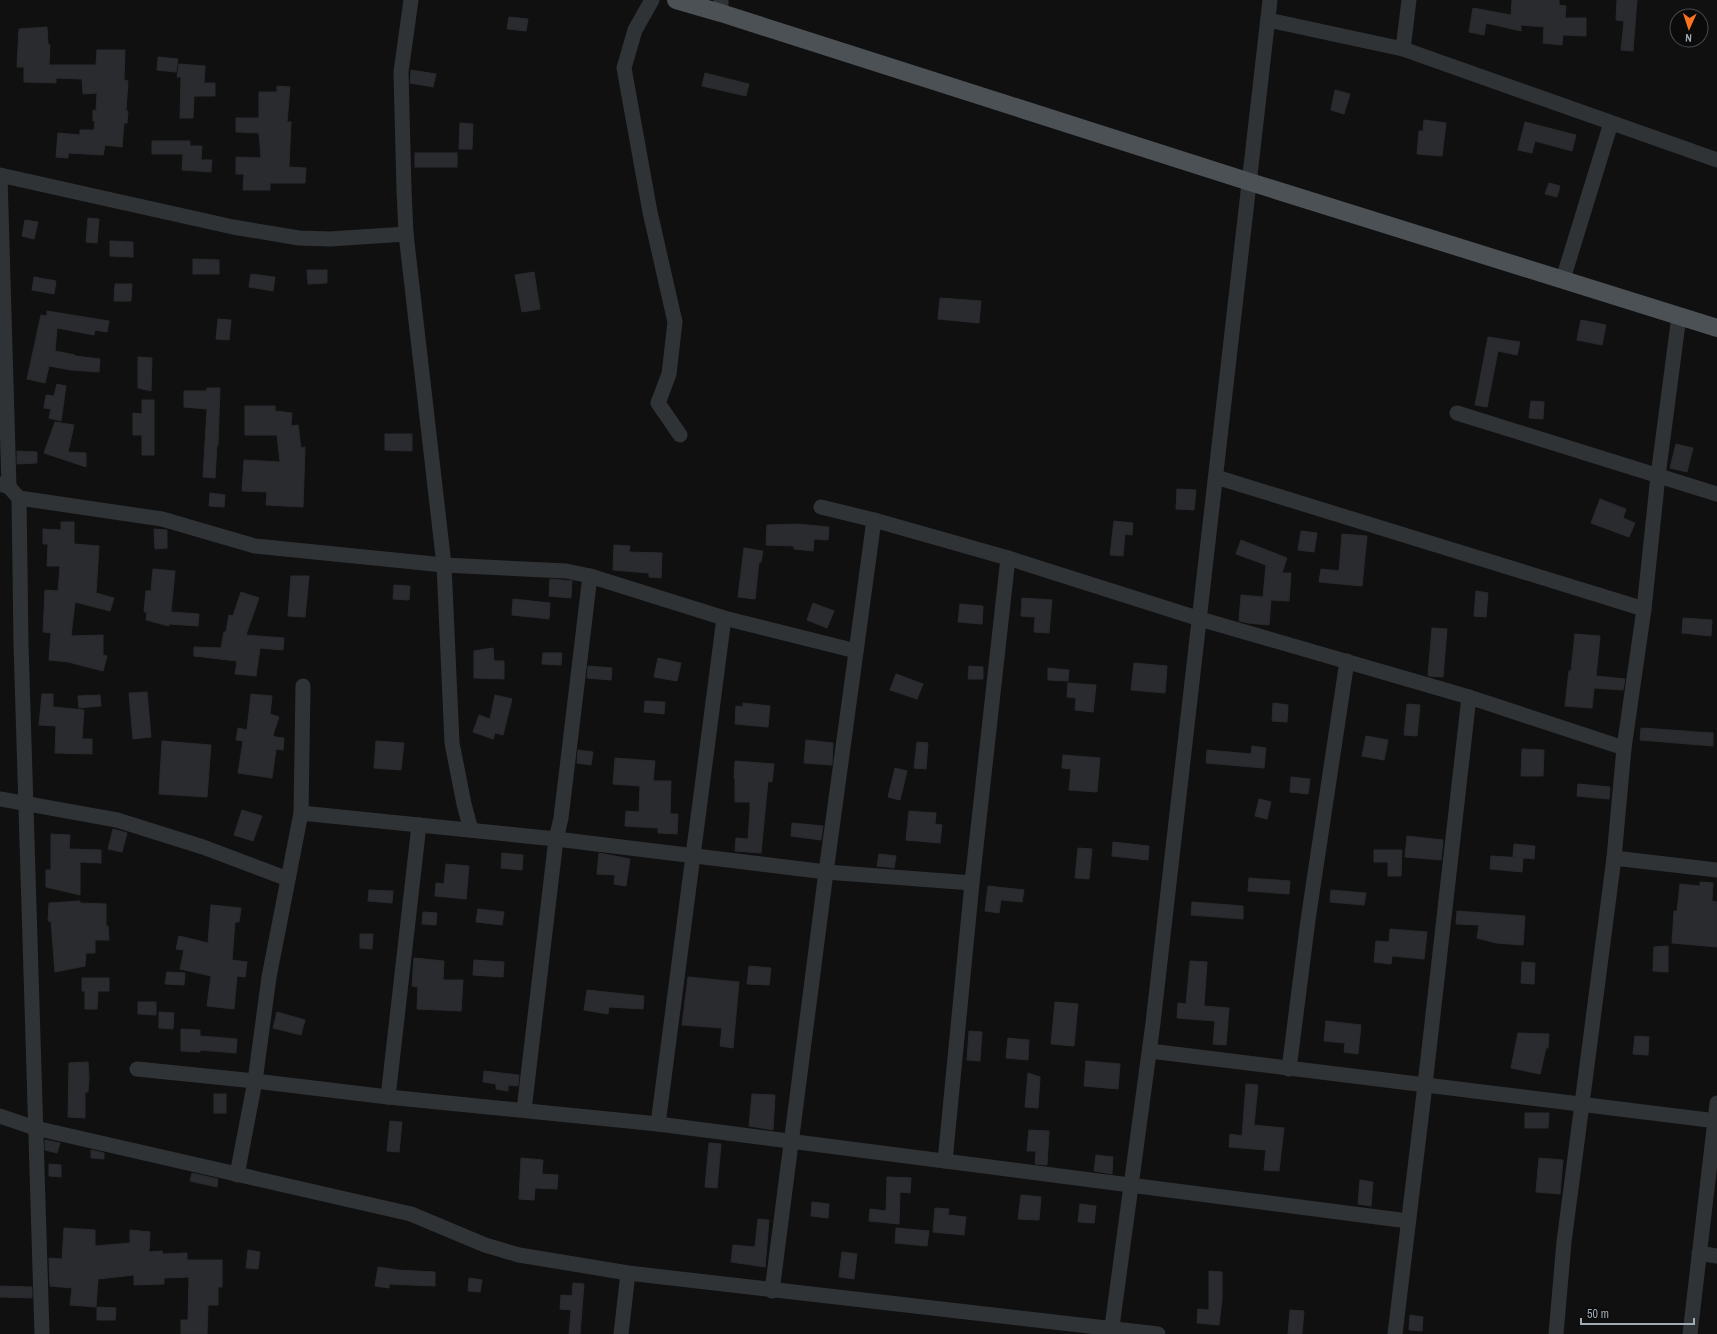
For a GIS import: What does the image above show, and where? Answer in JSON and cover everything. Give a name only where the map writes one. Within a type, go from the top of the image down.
[{"type":"main road","points":[[676,0],[721,6],[1250,182],[1717,328]]},
{"type":"street","points":[[411,0],[401,72],[406,234],[444,565],[452,743],[464,804],[471,830]]},
{"type":"street","points":[[652,0],[635,30],[624,68],[650,212],[675,322],[670,374],[658,403],[680,435]]},
{"type":"street","points":[[1112,1331],[1150,1051],[1270,0]]},
{"type":"street","points":[[1403,49],[1409,0]]},
{"type":"street","points":[[1268,20],[1403,49],[1717,160]]},
{"type":"street","points":[[1562,279],[1611,123]]},
{"type":"street","points":[[42,1334],[35,1128],[32,964],[25,804],[21,644],[10,490],[0,175],[233,227],[299,238],[330,239],[406,234]]},
{"type":"street","points":[[1556,1334],[1564,1242],[1614,858],[1624,748],[1644,608],[1658,476],[1679,316]]},
{"type":"street","points":[[1457,413],[1717,494]]},
{"type":"street","points":[[1216,477],[1644,608]]},
{"type":"street","points":[[10,490],[162,519],[255,546],[444,565],[566,571],[590,576],[724,618],[856,651]]},
{"type":"street","points":[[821,507],[874,520],[1008,558],[1200,619],[1469,697],[1624,748]]},
{"type":"street","points":[[772,1291],[790,1142],[874,520]]},
{"type":"street","points":[[945,1161],[972,883],[1008,558]]},
{"type":"street","points":[[524,1110],[556,839],[561,818],[590,576]]},
{"type":"street","points":[[658,1124],[724,618]]},
{"type":"street","points":[[1289,1069],[1308,920],[1347,661]]},
{"type":"street","points":[[238,1175],[255,1081],[269,977],[301,813],[304,686]]},
{"type":"street","points":[[1395,1334],[1426,1085],[1469,697]]},
{"type":"street","points":[[0,799],[117,820],[203,847],[288,879]]},
{"type":"street","points":[[301,813],[556,839],[826,872],[972,883]]},
{"type":"street","points":[[388,1097],[419,825]]},
{"type":"street","points":[[1614,858],[1717,870]]},
{"type":"street","points":[[1150,1051],[1716,1121]]},
{"type":"street","points":[[137,1069],[388,1097],[658,1124],[790,1142],[1132,1184],[1408,1221]]},
{"type":"street","points":[[1690,1334],[1717,1103]]},
{"type":"street","points":[[0,1116],[35,1128],[411,1214],[485,1245],[519,1255],[628,1273],[772,1291],[1112,1331],[1158,1334]]},
{"type":"street","points":[[1699,1253],[1717,1256]]},
{"type":"street","points":[[621,1334],[628,1273]]},
{"type":"building","points":[[1512,0],[1559,0],[1559,5],[1566,6],[1565,18],[1586,18],[1586,36],[1563,35],[1562,45],[1543,43],[1544,27],[1521,25],[1521,31],[1486,23],[1484,35],[1469,32],[1473,8],[1511,15]]},
{"type":"building","points":[[1617,0],[1637,0],[1633,51],[1621,50],[1624,21],[1616,20]]},
{"type":"building","points":[[509,17],[528,19],[526,31],[507,29]]},
{"type":"building","points":[[47,27],[48,44],[50,45],[49,65],[96,65],[97,50],[125,50],[124,80],[128,81],[126,111],[128,111],[127,123],[124,123],[122,147],[105,145],[103,155],[68,153],[68,158],[56,157],[58,133],[80,135],[80,130],[94,130],[95,121],[93,121],[93,110],[96,111],[97,93],[83,94],[82,79],[56,78],[56,83],[24,82],[24,67],[17,67],[19,29]]},
{"type":"building","points":[[158,57],[178,59],[176,72],[157,70]]},
{"type":"building","points":[[179,64],[205,66],[204,83],[215,83],[215,96],[194,96],[193,118],[180,118],[181,77],[177,77]]},
{"type":"building","points":[[411,70],[436,74],[433,87],[410,83]]},
{"type":"building","points":[[705,73],[749,84],[746,96],[702,86]]},
{"type":"building","points":[[277,86],[290,87],[287,122],[291,122],[289,167],[306,168],[305,183],[270,183],[270,190],[243,190],[244,174],[236,174],[236,157],[261,158],[259,133],[236,132],[236,118],[259,118],[259,92],[277,92]]},
{"type":"building","points":[[1335,90],[1350,94],[1344,114],[1331,110]]},
{"type":"building","points":[[1424,120],[1446,123],[1442,156],[1417,154],[1419,131],[1423,131]]},
{"type":"building","points":[[1525,122],[1576,135],[1572,151],[1535,141],[1532,153],[1518,150]]},
{"type":"building","points":[[460,123],[473,124],[472,149],[459,149]]},
{"type":"building","points":[[152,141],[190,141],[190,146],[202,146],[201,160],[212,160],[211,172],[182,170],[183,154],[152,154]]},
{"type":"building","points":[[415,153],[457,153],[457,167],[415,167]]},
{"type":"building","points":[[1549,183],[1560,186],[1557,197],[1545,194]]},
{"type":"building","points":[[88,218],[99,219],[97,243],[86,242]]},
{"type":"building","points":[[25,220],[38,222],[34,239],[22,236]]},
{"type":"building","points":[[110,241],[133,242],[133,257],[110,256]]},
{"type":"building","points":[[193,259],[219,260],[219,274],[193,274]]},
{"type":"building","points":[[307,270],[327,270],[327,283],[308,284]]},
{"type":"building","points":[[534,272],[540,309],[522,312],[515,275]]},
{"type":"building","points":[[251,274],[275,277],[273,291],[249,287]]},
{"type":"building","points":[[34,277],[56,281],[54,294],[32,290]]},
{"type":"building","points":[[115,284],[132,284],[131,301],[114,301]]},
{"type":"building","points":[[940,298],[981,301],[979,323],[938,319]]},
{"type":"building","points":[[47,311],[109,321],[107,332],[95,330],[94,335],[57,328],[55,351],[75,356],[100,359],[99,372],[71,370],[49,366],[45,383],[27,379],[41,315],[47,316]]},
{"type":"building","points":[[218,319],[231,320],[229,340],[216,339]]},
{"type":"building","points":[[1581,320],[1606,325],[1602,345],[1577,340]]},
{"type":"building","points":[[1488,337],[1520,342],[1517,355],[1498,351],[1487,407],[1475,405]]},
{"type":"building","points":[[138,357],[152,358],[151,391],[138,388]]},
{"type":"building","points":[[57,384],[66,386],[61,421],[49,418],[51,409],[44,408],[46,395],[54,396]]},
{"type":"building","points":[[207,388],[220,388],[215,478],[203,477],[207,409],[184,407],[184,391],[207,391]]},
{"type":"building","points":[[142,400],[154,400],[154,455],[142,455],[142,435],[133,435],[133,413],[142,414]]},
{"type":"building","points":[[1531,401],[1544,402],[1543,419],[1529,418]]},
{"type":"building","points":[[245,406],[275,406],[275,411],[292,413],[291,426],[298,425],[301,448],[305,447],[303,507],[266,505],[267,492],[242,491],[244,460],[280,462],[277,435],[245,435]]},
{"type":"building","points":[[55,422],[74,425],[68,452],[86,453],[86,467],[44,453]]},
{"type":"building","points":[[385,434],[412,434],[412,451],[385,450]]},
{"type":"building","points":[[1676,444],[1693,448],[1687,472],[1670,468]]},
{"type":"building","points":[[17,451],[37,452],[37,463],[17,464]]},
{"type":"building","points":[[1177,489],[1196,490],[1194,510],[1176,509]]},
{"type":"building","points":[[210,493],[225,495],[224,507],[209,506]]},
{"type":"building","points":[[1600,499],[1626,509],[1623,518],[1635,523],[1629,537],[1591,523]]},
{"type":"building","points":[[1114,521],[1133,523],[1132,535],[1125,534],[1123,556],[1110,555]]},
{"type":"building","points":[[61,522],[74,522],[74,544],[99,546],[96,593],[114,598],[110,611],[75,602],[71,636],[103,635],[103,655],[107,656],[103,671],[68,662],[49,660],[51,633],[43,632],[45,590],[58,591],[60,566],[47,566],[48,544],[43,544],[43,529],[61,530]]},
{"type":"building","points":[[797,524],[829,527],[828,540],[814,539],[813,551],[794,549],[794,546],[766,545],[767,525]]},
{"type":"building","points":[[154,529],[167,530],[167,548],[155,549]]},
{"type":"building","points":[[1301,531],[1317,533],[1314,552],[1298,550]]},
{"type":"building","points":[[1342,534],[1367,536],[1362,586],[1319,582],[1321,569],[1339,571]]},
{"type":"building","points":[[1241,540],[1287,558],[1282,573],[1291,573],[1289,601],[1271,600],[1269,625],[1239,621],[1241,595],[1263,597],[1266,565],[1236,554]]},
{"type":"building","points":[[614,545],[630,546],[629,552],[662,553],[661,578],[649,577],[649,573],[613,570]]},
{"type":"building","points":[[744,548],[763,551],[761,562],[759,562],[755,599],[738,597]]},
{"type":"building","points":[[153,569],[175,571],[171,612],[199,614],[198,626],[169,624],[169,626],[146,620],[147,612],[144,612],[146,591],[151,591]]},
{"type":"building","points":[[291,576],[309,576],[305,617],[288,616]]},
{"type":"building","points":[[550,579],[572,581],[571,598],[549,596]]},
{"type":"building","points":[[394,585],[410,586],[409,600],[393,599]]},
{"type":"building","points":[[1476,591],[1488,593],[1486,617],[1474,616]]},
{"type":"building","points":[[241,592],[259,598],[246,635],[284,638],[283,650],[260,648],[256,676],[235,674],[237,661],[194,656],[194,647],[221,648],[229,615],[233,616]]},
{"type":"building","points":[[1022,598],[1052,600],[1049,633],[1034,632],[1035,617],[1021,616]]},
{"type":"building","points":[[513,599],[550,603],[549,619],[512,615]]},
{"type":"building","points":[[813,603],[834,611],[827,628],[807,620]]},
{"type":"building","points":[[960,604],[983,606],[982,624],[958,622]]},
{"type":"building","points":[[1683,618],[1712,620],[1711,636],[1682,633]]},
{"type":"building","points":[[1432,628],[1447,629],[1443,677],[1428,676]]},
{"type":"building","points":[[1575,634],[1600,636],[1596,676],[1625,679],[1623,690],[1594,688],[1592,708],[1565,706]]},
{"type":"building","points":[[493,648],[494,661],[504,661],[504,679],[474,678],[474,651]]},
{"type":"building","points":[[543,653],[562,653],[561,665],[542,664]]},
{"type":"building","points":[[658,658],[681,663],[677,681],[654,677]]},
{"type":"building","points":[[1134,663],[1167,666],[1165,693],[1131,690]]},
{"type":"building","points":[[588,666],[612,668],[611,680],[587,678]]},
{"type":"building","points":[[969,666],[983,667],[983,679],[968,679]]},
{"type":"building","points":[[1048,668],[1069,670],[1068,681],[1048,680]]},
{"type":"building","points":[[896,674],[923,684],[917,699],[890,690]]},
{"type":"building","points":[[1068,683],[1096,685],[1093,712],[1075,710],[1076,698],[1067,697]]},
{"type":"building","points":[[147,692],[151,737],[133,739],[129,693]]},
{"type":"building","points":[[42,694],[53,694],[53,707],[84,710],[82,739],[92,739],[92,754],[55,753],[56,726],[39,725]]},
{"type":"building","points":[[251,694],[272,696],[270,714],[279,717],[273,735],[275,737],[284,738],[283,750],[276,749],[272,778],[238,773],[243,741],[236,740],[238,728],[247,730]]},
{"type":"building","points":[[100,695],[101,706],[79,708],[78,696]]},
{"type":"building","points":[[495,695],[512,699],[503,735],[495,733],[493,739],[473,732],[479,715],[490,719]]},
{"type":"building","points":[[645,701],[665,702],[664,714],[644,712]]},
{"type":"building","points":[[743,703],[770,706],[768,727],[735,724],[736,706],[743,707]]},
{"type":"building","points":[[1273,703],[1288,705],[1287,722],[1272,721]]},
{"type":"building","points":[[1407,704],[1420,705],[1417,736],[1404,735]]},
{"type":"building","points":[[1641,728],[1713,733],[1713,746],[1640,740]]},
{"type":"building","points":[[1366,736],[1388,740],[1384,760],[1362,756]]},
{"type":"building","points":[[806,740],[833,743],[832,765],[804,763]]},
{"type":"building","points":[[162,741],[211,745],[207,797],[159,794]]},
{"type":"building","points":[[376,741],[404,743],[401,770],[374,768]]},
{"type":"building","points":[[917,742],[928,743],[926,769],[914,768]]},
{"type":"building","points":[[1252,746],[1266,748],[1264,768],[1206,763],[1207,750],[1251,754]]},
{"type":"building","points":[[1522,749],[1544,750],[1543,776],[1521,776]]},
{"type":"building","points":[[578,750],[593,752],[591,765],[577,763]]},
{"type":"building","points":[[1063,755],[1100,758],[1097,792],[1069,790],[1071,769],[1062,768]]},
{"type":"building","points":[[615,758],[655,761],[653,781],[671,781],[670,814],[678,814],[677,834],[658,833],[658,828],[625,826],[626,811],[639,812],[640,786],[613,784]]},
{"type":"building","points":[[735,761],[774,764],[772,782],[768,781],[761,853],[735,851],[736,838],[748,839],[750,802],[735,802]]},
{"type":"building","points":[[895,768],[907,771],[900,800],[888,797]]},
{"type":"building","points":[[1291,777],[1310,779],[1308,794],[1290,792]]},
{"type":"building","points":[[1578,784],[1610,787],[1609,799],[1577,796]]},
{"type":"building","points":[[1259,799],[1271,802],[1267,819],[1255,816]]},
{"type":"building","points":[[242,810],[262,816],[253,841],[234,835]]},
{"type":"building","points":[[909,811],[936,813],[935,824],[942,825],[940,843],[906,840]]},
{"type":"building","points":[[792,823],[823,826],[821,840],[791,836]]},
{"type":"building","points":[[113,829],[127,833],[122,852],[108,849]]},
{"type":"building","points":[[51,834],[70,835],[69,849],[101,850],[101,863],[80,862],[80,895],[46,887],[46,870],[51,870]]},
{"type":"building","points":[[1407,836],[1443,840],[1441,860],[1405,857]]},
{"type":"building","points":[[1113,842],[1149,846],[1148,860],[1112,856]]},
{"type":"building","points":[[1514,844],[1535,846],[1534,859],[1513,857]]},
{"type":"building","points":[[1078,848],[1092,849],[1089,879],[1075,878]]},
{"type":"building","points":[[1374,850],[1402,850],[1401,876],[1388,876],[1388,862],[1374,862]]},
{"type":"building","points":[[502,853],[523,855],[522,870],[501,868]]},
{"type":"building","points":[[599,853],[630,859],[626,886],[614,884],[615,875],[597,874]]},
{"type":"building","points":[[879,854],[896,856],[894,868],[877,866]]},
{"type":"building","points":[[1491,856],[1523,858],[1522,872],[1490,869]]},
{"type":"building","points":[[446,864],[469,866],[466,899],[435,896],[436,883],[444,884]]},
{"type":"building","points":[[1249,878],[1290,881],[1289,894],[1248,891]]},
{"type":"building","points":[[1700,882],[1713,883],[1712,901],[1717,902],[1717,947],[1672,943],[1674,911],[1677,911],[1680,884],[1700,886]]},
{"type":"building","points":[[988,886],[1024,890],[1022,902],[1001,900],[999,913],[985,911]]},
{"type":"building","points":[[369,890],[393,891],[392,903],[368,901]]},
{"type":"building","points":[[1331,890],[1366,893],[1364,905],[1330,902]]},
{"type":"building","points":[[80,901],[80,903],[106,904],[106,926],[108,926],[109,940],[95,940],[95,953],[86,953],[85,966],[55,972],[51,921],[48,921],[49,903]]},
{"type":"building","points":[[1192,902],[1243,906],[1243,919],[1191,915]]},
{"type":"building","points":[[211,905],[241,908],[239,922],[235,922],[232,960],[247,962],[245,977],[237,976],[234,1009],[207,1006],[211,976],[180,969],[184,950],[176,949],[179,936],[208,943]]},
{"type":"building","points":[[478,909],[504,912],[502,925],[476,922]]},
{"type":"building","points":[[1457,911],[1525,916],[1523,945],[1496,943],[1477,938],[1479,925],[1456,924]]},
{"type":"building","points":[[423,912],[437,913],[436,925],[422,924]]},
{"type":"building","points":[[1390,929],[1427,932],[1424,959],[1392,956],[1391,964],[1374,962],[1376,941],[1389,942]]},
{"type":"building","points":[[360,934],[373,934],[372,949],[360,948]]},
{"type":"building","points":[[1668,946],[1668,972],[1653,971],[1654,947]]},
{"type":"building","points":[[414,958],[444,961],[443,980],[463,980],[461,1011],[417,1009],[418,987],[412,986]]},
{"type":"building","points":[[474,960],[504,962],[503,977],[473,975]]},
{"type":"building","points":[[1190,961],[1207,962],[1204,1006],[1229,1008],[1226,1045],[1213,1044],[1215,1021],[1177,1018],[1178,1003],[1186,1004]]},
{"type":"building","points":[[1522,962],[1535,963],[1534,984],[1521,983]]},
{"type":"building","points":[[749,966],[771,968],[769,985],[747,984]]},
{"type":"building","points":[[167,972],[185,973],[184,985],[165,984]]},
{"type":"building","points":[[688,977],[739,982],[733,1048],[720,1046],[722,1028],[682,1025]]},
{"type":"building","points":[[82,978],[109,978],[109,991],[98,991],[97,1009],[85,1009],[85,991],[82,991]]},
{"type":"building","points":[[587,990],[644,996],[643,1009],[609,1007],[608,1014],[584,1010]]},
{"type":"building","points":[[138,1002],[156,1002],[156,1015],[138,1014]]},
{"type":"building","points":[[1055,1002],[1078,1004],[1074,1046],[1051,1044]]},
{"type":"building","points":[[159,1012],[174,1013],[173,1029],[159,1028]]},
{"type":"building","points":[[277,1012],[305,1020],[301,1035],[273,1028]]},
{"type":"building","points":[[1326,1021],[1361,1025],[1358,1054],[1344,1052],[1345,1043],[1324,1041]]},
{"type":"building","points":[[181,1029],[200,1030],[200,1036],[237,1039],[236,1053],[200,1050],[200,1052],[181,1051]]},
{"type":"building","points":[[969,1031],[982,1032],[980,1061],[967,1060]]},
{"type":"building","points":[[1518,1033],[1549,1034],[1548,1048],[1546,1048],[1540,1074],[1511,1068]]},
{"type":"building","points":[[1635,1036],[1649,1037],[1648,1055],[1633,1054]]},
{"type":"building","points":[[1008,1038],[1029,1040],[1028,1060],[1006,1058]]},
{"type":"building","points":[[1086,1061],[1120,1064],[1118,1089],[1084,1086]]},
{"type":"building","points":[[88,1062],[89,1078],[88,1092],[85,1092],[85,1118],[68,1117],[69,1063]]},
{"type":"building","points":[[484,1071],[519,1075],[518,1086],[508,1085],[508,1091],[496,1089],[496,1084],[483,1082]]},
{"type":"building","points":[[1028,1073],[1040,1077],[1038,1108],[1025,1107]]},
{"type":"building","points":[[1246,1084],[1258,1085],[1254,1125],[1284,1128],[1279,1171],[1264,1170],[1266,1150],[1229,1147],[1230,1134],[1242,1136]]},
{"type":"building","points":[[214,1094],[226,1094],[226,1113],[214,1113]]},
{"type":"building","points":[[752,1094],[775,1095],[773,1130],[749,1126]]},
{"type":"building","points":[[1525,1113],[1549,1113],[1548,1128],[1525,1128]]},
{"type":"building","points":[[390,1121],[402,1122],[399,1152],[387,1151]]},
{"type":"building","points":[[1029,1130],[1049,1131],[1047,1165],[1035,1164],[1036,1151],[1027,1151]]},
{"type":"building","points":[[45,1140],[60,1143],[57,1153],[45,1150]]},
{"type":"building","points":[[709,1143],[721,1144],[717,1188],[705,1187]]},
{"type":"building","points":[[91,1150],[104,1153],[104,1159],[91,1158]]},
{"type":"building","points":[[1096,1155],[1113,1157],[1112,1174],[1094,1171]]},
{"type":"building","points":[[521,1158],[543,1160],[542,1174],[558,1175],[557,1189],[535,1188],[534,1200],[519,1199]]},
{"type":"building","points":[[1539,1158],[1563,1160],[1560,1194],[1536,1192]]},
{"type":"building","points":[[49,1164],[61,1165],[61,1177],[49,1176]]},
{"type":"building","points":[[192,1173],[218,1179],[217,1187],[190,1181]]},
{"type":"building","points":[[887,1177],[911,1178],[910,1193],[900,1192],[899,1224],[869,1221],[870,1209],[886,1211]]},
{"type":"building","points":[[1360,1180],[1373,1182],[1371,1206],[1358,1204]]},
{"type":"building","points":[[1021,1195],[1041,1197],[1039,1220],[1018,1219]]},
{"type":"building","points":[[812,1202],[829,1204],[828,1218],[811,1216]]},
{"type":"building","points":[[1080,1204],[1096,1206],[1094,1223],[1078,1222]]},
{"type":"building","points":[[935,1208],[949,1209],[948,1215],[966,1217],[964,1235],[933,1232]]},
{"type":"building","points":[[758,1219],[769,1220],[765,1267],[731,1262],[733,1245],[755,1247]]},
{"type":"building","points":[[64,1228],[95,1230],[95,1246],[130,1243],[130,1230],[150,1232],[149,1252],[162,1251],[163,1254],[187,1253],[187,1260],[222,1260],[222,1287],[218,1287],[218,1305],[208,1305],[207,1334],[181,1334],[181,1320],[188,1320],[189,1277],[164,1278],[164,1284],[134,1285],[134,1275],[98,1279],[96,1307],[70,1305],[72,1288],[50,1286],[49,1258],[62,1259]]},
{"type":"building","points":[[896,1228],[929,1231],[927,1246],[895,1243]]},
{"type":"building","points":[[248,1250],[260,1252],[258,1269],[246,1268]]},
{"type":"building","points":[[842,1252],[857,1254],[854,1279],[839,1277]]},
{"type":"building","points":[[378,1267],[398,1270],[435,1272],[435,1286],[389,1284],[389,1288],[375,1286]]},
{"type":"building","points":[[1209,1271],[1222,1272],[1222,1299],[1219,1325],[1197,1323],[1198,1309],[1209,1310]]},
{"type":"building","points":[[469,1278],[482,1280],[480,1292],[468,1291]]},
{"type":"building","points":[[573,1283],[584,1284],[580,1334],[569,1334],[571,1310],[560,1309],[561,1295],[572,1296]]},
{"type":"building","points":[[0,1286],[32,1287],[32,1298],[0,1297]]},
{"type":"building","points":[[97,1307],[116,1308],[115,1320],[97,1320]]},
{"type":"building","points":[[1290,1310],[1304,1311],[1302,1334],[1288,1334]]},
{"type":"building","points":[[1410,1315],[1423,1317],[1422,1331],[1409,1330]]}]
